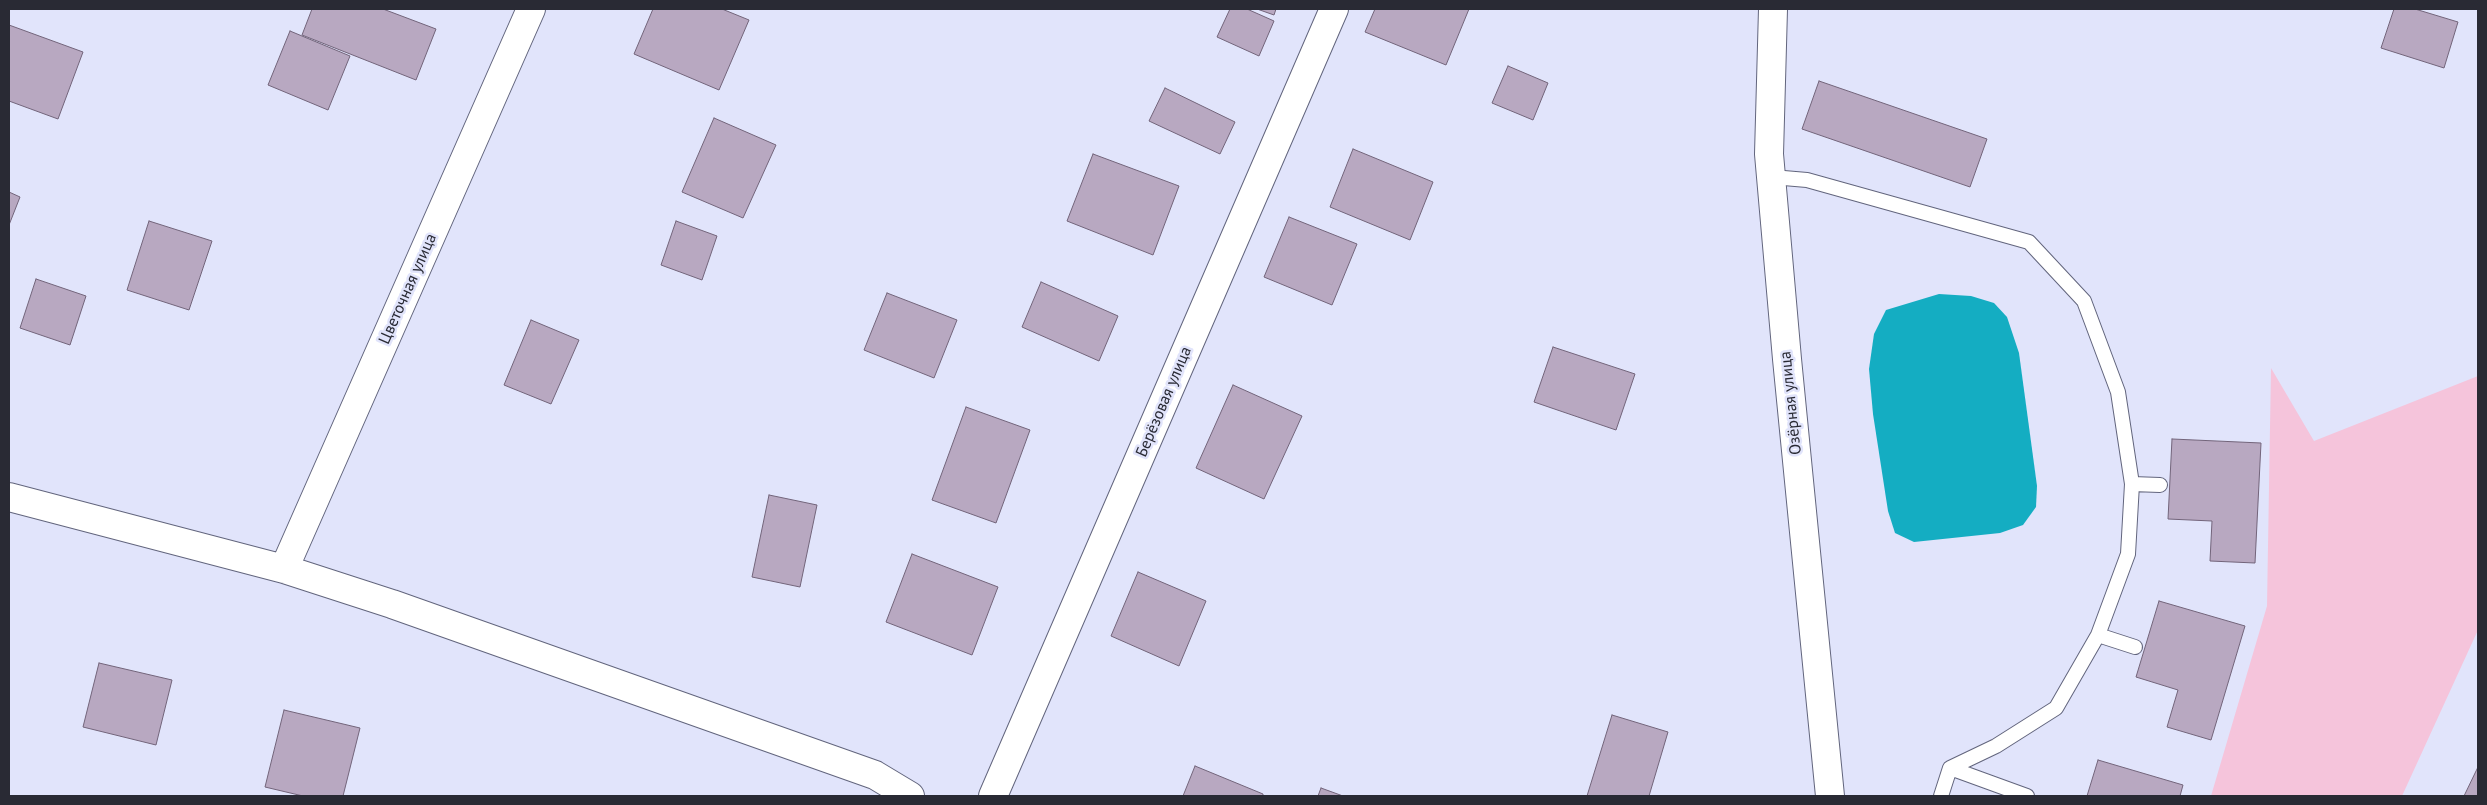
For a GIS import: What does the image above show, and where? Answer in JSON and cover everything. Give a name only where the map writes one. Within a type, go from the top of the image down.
[{"type":"street","name":"Цветочная улица","points":[[284,569],[531,9]]},
{"type":"street","name":"Берёзовая улица","points":[[993,796],[1334,9]]},
{"type":"street","name":"Озёрная улица","points":[[1773,9],[1770,154],[1786,359],[1830,796]]},
{"type":"street","points":[[9,498],[284,569],[402,608],[875,775],[910,796]]},
{"type":"lane","points":[[1772,177],[1807,180],[2029,242],[2084,302],[2118,392],[2132,484],[2128,554],[2098,635],[2056,708],[1996,746],[1950,768],[1941,796]]},
{"type":"lane","points":[[2132,484],[2160,485]]},
{"type":"lane","points":[[2098,635],[2136,647]]},
{"type":"lane","points":[[1950,768],[2026,796]]},
{"type":"shaded area","points":[[2271,368],[2314,441],[2478,376],[2478,630],[2402,796],[2211,796],[2267,606]]},
{"type":"water","points":[[1939,294],[1971,296],[1994,303],[2007,317],[2019,353],[2037,486],[2036,507],[2023,525],[2000,533],[1914,542],[1895,533],[1888,511],[1873,414],[1869,369],[1874,334],[1886,310]]},
{"type":"building","points":[[312,9],[383,9],[436,29],[416,80],[302,35]]},
{"type":"building","points":[[653,9],[722,9],[749,20],[719,90],[634,54]]},
{"type":"building","points":[[1230,9],[1247,9],[1274,21],[1259,56],[1217,37]]},
{"type":"building","points":[[1257,9],[1276,9],[1274,15]]},
{"type":"building","points":[[1375,9],[1469,9],[1446,65],[1365,32]]},
{"type":"building","points":[[2394,9],[2415,9],[2458,22],[2444,68],[2381,48]]},
{"type":"building","points":[[9,25],[83,52],[58,119],[9,101]]},
{"type":"building","points":[[290,31],[350,56],[328,110],[268,85]]},
{"type":"building","points":[[1508,66],[1548,83],[1533,120],[1492,103]]},
{"type":"building","points":[[1819,81],[1987,139],[1970,187],[1802,129]]},
{"type":"building","points":[[1165,88],[1235,122],[1220,154],[1149,121]]},
{"type":"building","points":[[714,118],[776,145],[743,218],[682,192]]},
{"type":"building","points":[[1353,149],[1433,182],[1410,240],[1330,207]]},
{"type":"building","points":[[1093,154],[1179,186],[1153,255],[1067,221]]},
{"type":"building","points":[[9,192],[20,197],[9,225]]},
{"type":"building","points":[[1289,217],[1357,244],[1332,305],[1264,277]]},
{"type":"building","points":[[149,221],[212,241],[189,310],[127,290]]},
{"type":"building","points":[[676,221],[717,236],[702,280],[661,265]]},
{"type":"building","points":[[36,279],[86,296],[70,345],[20,328]]},
{"type":"building","points":[[1041,282],[1118,316],[1099,361],[1022,327]]},
{"type":"building","points":[[887,293],[957,320],[934,378],[864,350]]},
{"type":"building","points":[[531,320],[579,340],[551,404],[504,385]]},
{"type":"building","points":[[1553,347],[1635,374],[1616,430],[1534,402]]},
{"type":"building","points":[[1233,385],[1302,416],[1264,499],[1196,468]]},
{"type":"building","points":[[966,407],[1030,430],[996,523],[932,500]]},
{"type":"building","points":[[2172,439],[2261,443],[2255,563],[2210,561],[2212,521],[2168,519]]},
{"type":"building","points":[[769,495],[817,505],[800,587],[752,577]]},
{"type":"building","points":[[912,554],[998,587],[972,655],[886,622]]},
{"type":"building","points":[[1138,572],[1206,601],[1179,666],[1111,636]]},
{"type":"building","points":[[2159,601],[2245,626],[2211,740],[2167,727],[2178,690],[2136,677]]},
{"type":"building","points":[[99,663],[172,680],[156,745],[83,727]]},
{"type":"building","points":[[284,710],[360,728],[343,796],[303,796],[265,787]]},
{"type":"building","points":[[1612,715],[1668,732],[1649,796],[1587,796]]},
{"type":"building","points":[[2098,760],[2183,785],[2180,796],[2087,796]]},
{"type":"building","points":[[1195,766],[1263,794],[1263,796],[1183,796]]},
{"type":"building","points":[[2478,767],[2478,796],[2464,796]]},
{"type":"building","points":[[1321,788],[1343,796],[1318,796]]}]
